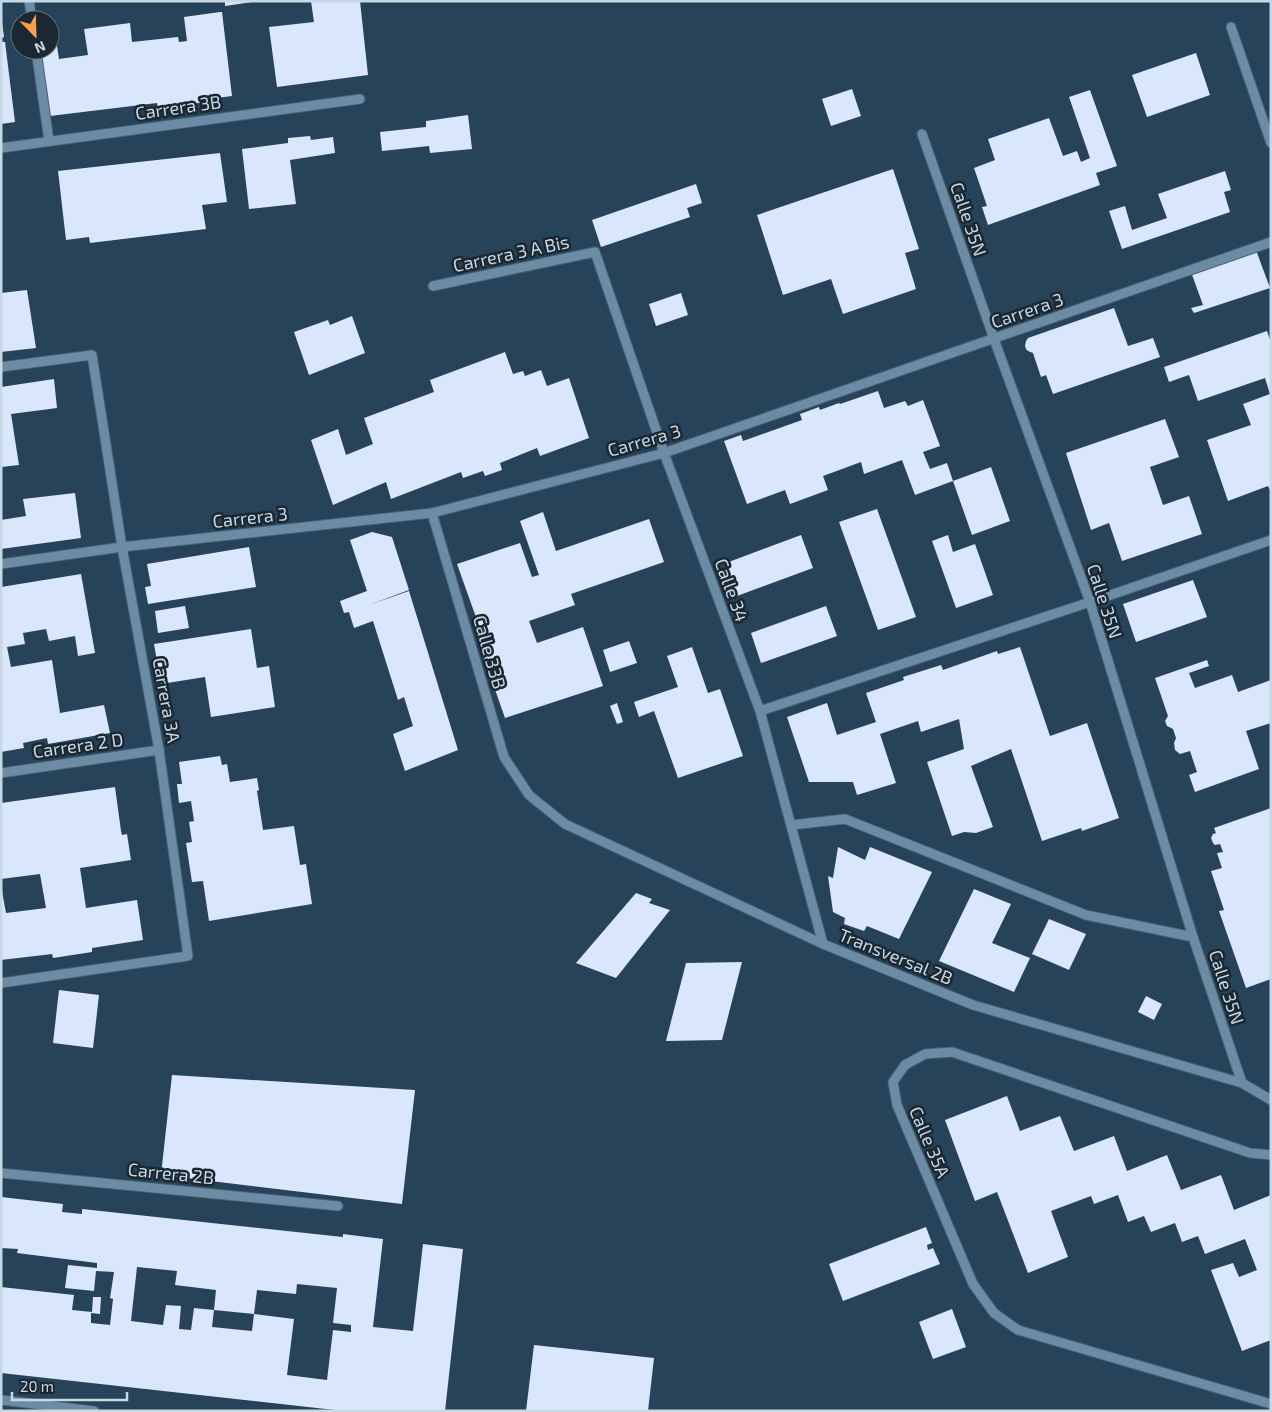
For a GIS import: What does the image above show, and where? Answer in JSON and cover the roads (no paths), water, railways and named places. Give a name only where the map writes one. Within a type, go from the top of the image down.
[{"type":"street","points":[[1231,27],[1271,143]]},
{"type":"street","points":[[37,60],[49,142]]},
{"type":"street","name":"Carrera 3B","points":[[1,148],[360,99]]},
{"type":"street","name":"Calle 35N","points":[[922,134],[1090,602],[1193,937],[1242,1083]]},
{"type":"street","name":"Carrera 3","points":[[1,564],[122,548],[432,513],[664,453],[1271,242]]},
{"type":"street","name":"Carrera 3 A Bis","points":[[433,286],[595,252]]},
{"type":"street","name":"Calle 34","points":[[595,252],[664,453],[760,711],[823,944]]},
{"type":"street","name":"Carrera 3A","points":[[1,367],[92,355],[122,548],[160,750],[188,956],[1,982]]},
{"type":"street","name":"Calle 33B","points":[[432,513],[504,757],[529,796]]},
{"type":"street","points":[[760,711],[1271,540]]},
{"type":"street","name":"Carrera 2 D","points":[[1,773],[160,750]]},
{"type":"street","name":"Transversal 2B","points":[[529,796],[565,824],[823,944],[973,1005],[1242,1083],[1271,1100]]},
{"type":"street","points":[[791,825],[845,820],[1086,915],[1193,937]]},
{"type":"street","name":"Calle 35A","points":[[1271,1156],[1250,1153],[952,1052],[925,1054],[905,1065],[893,1082],[897,1105],[973,1284],[994,1313],[1018,1330],[1271,1404]]},
{"type":"street","name":"Carrera 2B","points":[[1,1173],[338,1206]]},
{"type":"street","points":[[1,1400],[94,1411]]}]
